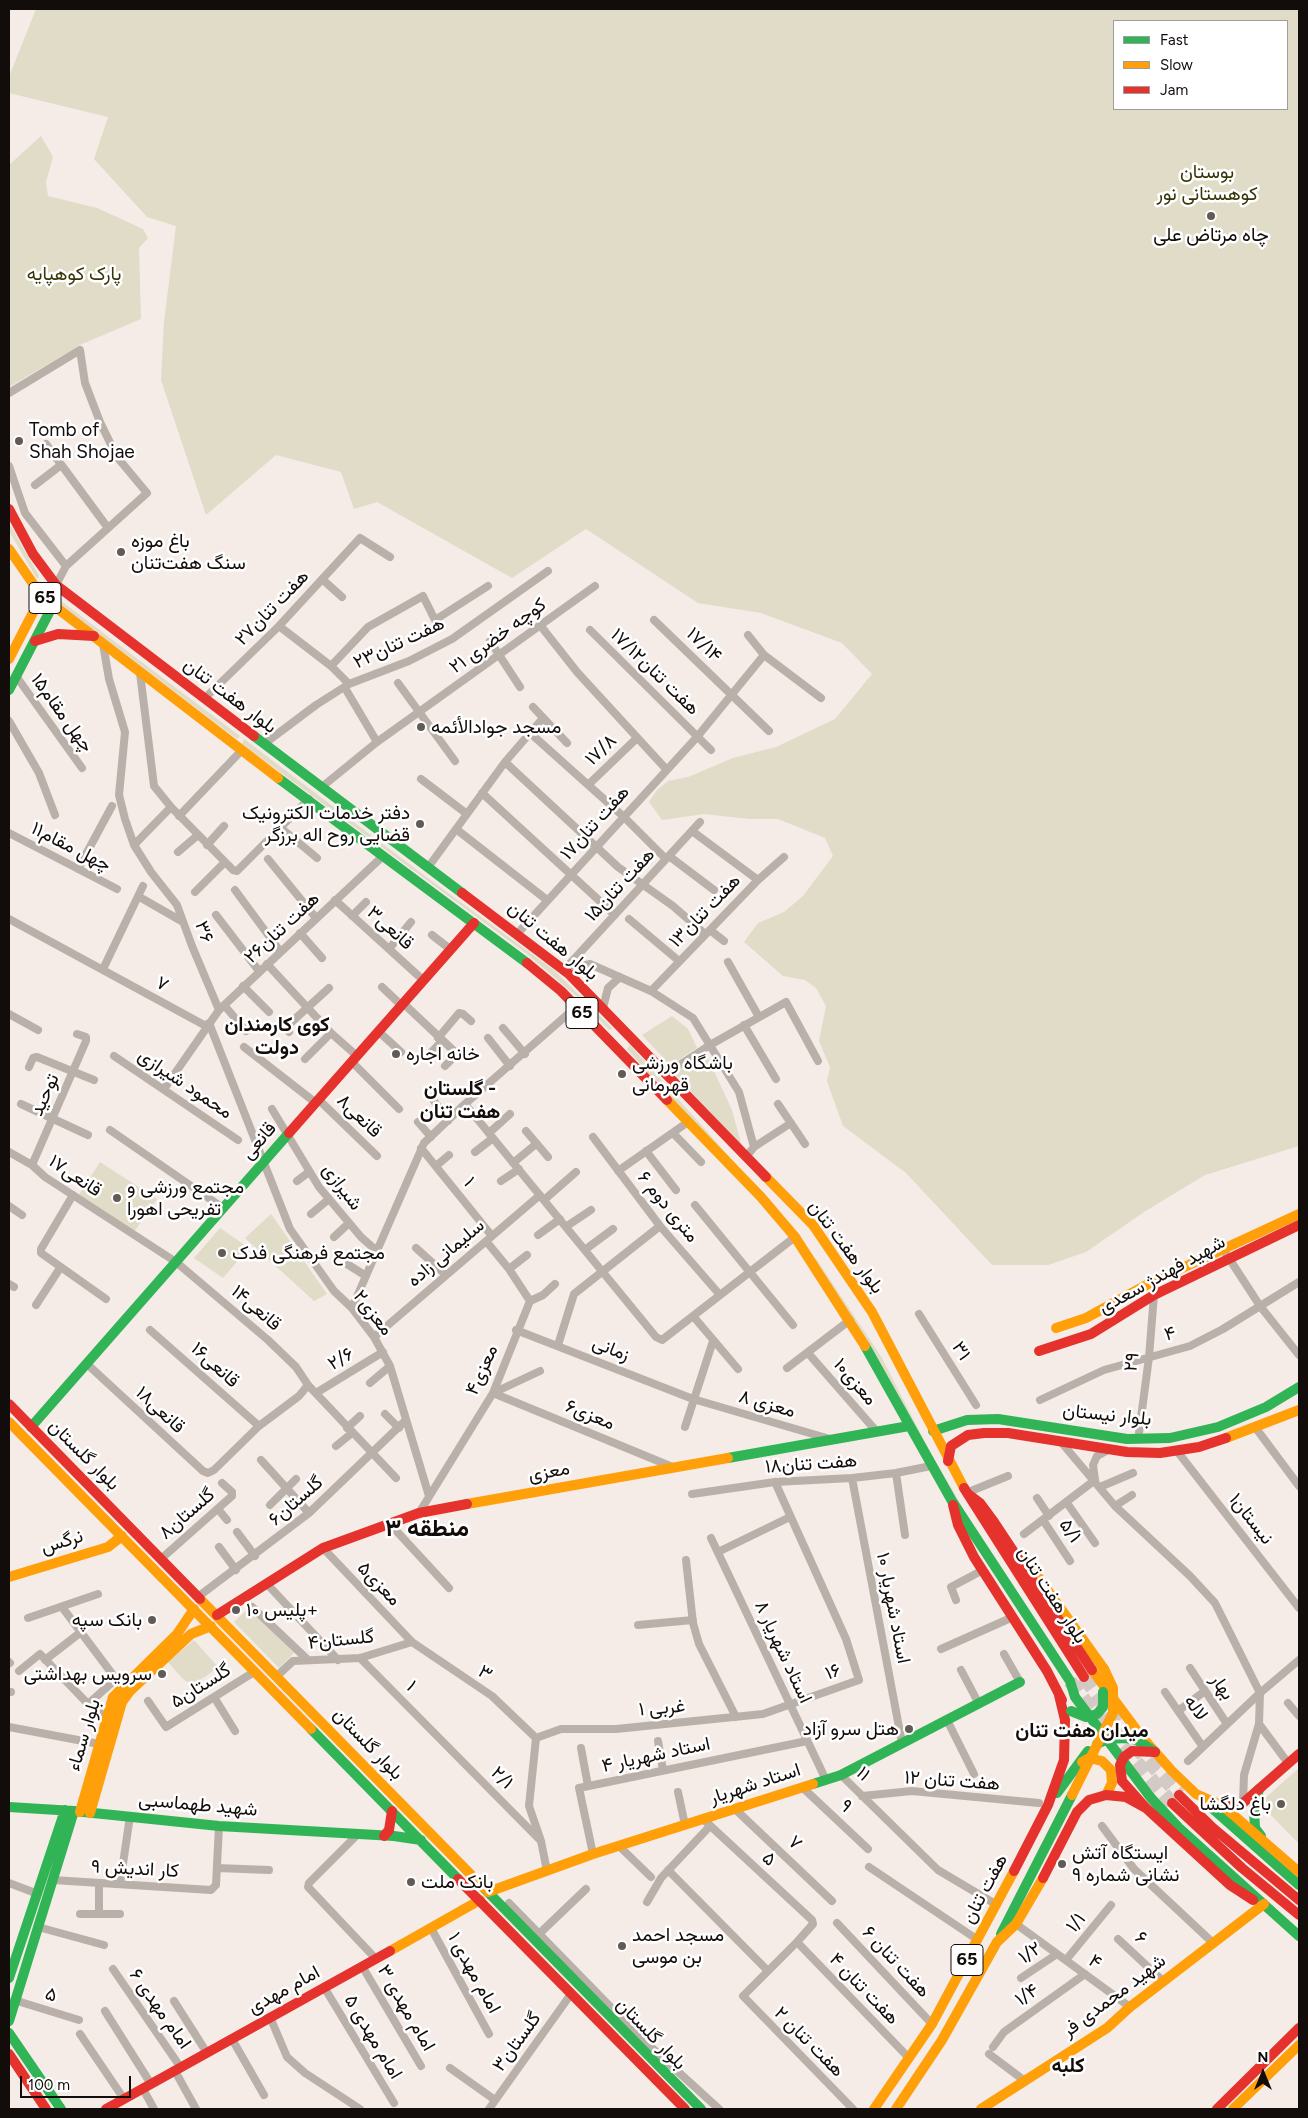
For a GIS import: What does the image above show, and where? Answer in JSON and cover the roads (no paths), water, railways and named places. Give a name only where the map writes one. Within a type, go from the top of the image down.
[{"type":"main road","name":"بلوار هفت تنان","points":[[9,508],[33,554],[56,585],[264,744],[518,932],[564,970],[628,1032],[812,1225],[872,1312],[966,1493],[1084,1677]]},
{"type":"main road","name":"بلوار هفت تنان","points":[[10,552],[42,595],[53,605],[140,673],[474,922],[536,971],[576,1007],[762,1197],[794,1237],[850,1320],[931,1466],[1070,1681],[1075,1696],[1151,1798],[1179,1828],[1299,1936]]},
{"type":"main road","points":[[9,659],[12,643],[42,595]]},
{"type":"main road","points":[[9,689],[53,605]]},
{"type":"main road","points":[[35,641],[58,634],[94,636]]},
{"type":"main road","name":"قانعی","points":[[31,1427],[474,922]]},
{"type":"main road","points":[[614,1046],[628,1032]]},
{"type":"main road","name":"شهید فهندژ سعدی","points":[[1039,1350],[1091,1334],[1225,1253],[1299,1214]]},
{"type":"main road","name":"شهید فهندژ سعدی","points":[[1056,1328],[1086,1318],[1152,1282],[1299,1225]]},
{"type":"main road","name":"بلوار نیستان","points":[[933,1431],[967,1420],[998,1419],[1127,1439],[1170,1438],[1218,1427],[1266,1407],[1299,1387]]},
{"type":"main road","name":"بلوار گلستان","points":[[9,1404],[549,1954],[638,2040],[701,2109]]},
{"type":"main road","name":"بلوار نیستان","points":[[958,1441],[968,1435],[984,1432],[1008,1433],[1108,1450],[1147,1453],[1177,1451],[1225,1439],[1292,1411],[1299,1410]]},
{"type":"main road","name":"بلوار گلستان","points":[[9,1422],[480,1900],[678,2107]]},
{"type":"main road","points":[[953,1425],[945,1436],[950,1442],[958,1441]]},
{"type":"main road","name":"معزی","points":[[217,1615],[323,1548],[420,1513],[909,1426]]},
{"type":"main road","points":[[948,1461],[952,1446],[958,1441]]},
{"type":"main road","name":"65","points":[[966,1493],[980,1503],[1012,1552],[1038,1577],[1099,1672],[1113,1688],[1113,1713],[997,1942]]},
{"type":"main road","name":"65","points":[[952,1501],[958,1526],[983,1570],[1047,1671],[1059,1695]]},
{"type":"main road","name":"نرگس","points":[[9,1577],[108,1547],[122,1536]]},
{"type":"main road","name":"بلوار سماء","points":[[77,1811],[122,1702],[180,1637],[194,1609]]},
{"type":"main road","name":"بلوار سماء","points":[[77,1811],[113,1697],[123,1685],[180,1637],[211,1626]]},
{"type":"main road","points":[[245,1662],[254,1653]]},
{"type":"main road","points":[[1059,1695],[1071,1711],[1086,1717],[1098,1714],[1103,1707],[1103,1692],[1099,1672]]},
{"type":"main road","points":[[1099,1672],[1155,1752],[1196,1794],[1299,1885]]},
{"type":"main road","name":"استاد شهریار","points":[[488,1892],[593,1854],[685,1825],[707,1823],[735,1809],[840,1775],[1020,1682]]},
{"type":"main road","name":"هفت تنان","points":[[874,2109],[932,2024],[978,1940],[997,1904],[1064,1760],[1065,1720],[1059,1695]]},
{"type":"main road","points":[[1044,1804],[1095,1744],[1118,1738],[1137,1740],[1155,1752]]},
{"type":"main road","points":[[1155,1752],[1132,1751],[1124,1757],[1120,1766],[1122,1782],[1146,1808],[1230,1886],[1246,1897],[1264,1904]]},
{"type":"main road","points":[[1223,1806],[1235,1806],[1242,1803],[1299,1754]]},
{"type":"main road","points":[[1078,1764],[1090,1758],[1102,1761],[1111,1770],[1112,1783],[1106,1795],[1126,1797],[1146,1808]]},
{"type":"main road","points":[[1259,1789],[1254,1810],[1255,1828],[1264,1841]]},
{"type":"main road","points":[[1196,1794],[1223,1806],[1299,1872]]},
{"type":"main road","name":"هفت تنان","points":[[896,2109],[942,2040],[997,1942],[1016,1924],[1077,1812],[1089,1800],[1106,1795]]},
{"type":"main road","points":[[1178,1795],[1213,1828],[1299,1900]]},
{"type":"main road","points":[[1172,1803],[1242,1868],[1299,1915]]},
{"type":"main road","name":"شهید طهماسبی","points":[[9,1807],[77,1811],[219,1826],[421,1840]]},
{"type":"main road","points":[[9,2021],[14,2000],[77,1811]]},
{"type":"main road","points":[[9,1978],[38,1894],[77,1811]]},
{"type":"main road","points":[[384,1836],[389,1830],[392,1811]]},
{"type":"main road","name":"امام مهدی","points":[[106,2109],[480,1900]]},
{"type":"main road","name":"شهید محمدی فر","points":[[981,2109],[1107,2028],[1130,2007],[1212,1942],[1264,1904]]},
{"type":"main road","points":[[540,1962],[549,1954]]},
{"type":"main road","points":[[1217,2109],[1299,2028]]},
{"type":"main road","points":[[9,2033],[61,2109]]},
{"type":"main road","points":[[1233,2109],[1299,2045]]},
{"type":"main road","points":[[9,2056],[46,2109]]},
{"type":"street","points":[[9,394],[80,350],[85,383],[100,422],[117,457],[147,494],[66,566],[56,585]]},
{"type":"street","points":[[46,444],[108,528]]},
{"type":"street","points":[[35,484],[61,465]]},
{"type":"street","points":[[9,466],[25,513],[66,566]]},
{"type":"street","name":"هفت تنان۲۷","points":[[205,698],[279,626],[360,538],[390,558]]},
{"type":"street","name":"هفت تنان۲۳","points":[[264,744],[316,705],[347,686],[409,661],[452,638],[548,571]]},
{"type":"street","points":[[322,579],[342,598]]},
{"type":"street","points":[[331,666],[368,627],[423,596],[435,620],[488,586]]},
{"type":"street","name":"کوچه خضری ۲۱","points":[[323,786],[377,742],[595,586]]},
{"type":"street","name":"۱۷/۱۴","points":[[654,620],[769,731]]},
{"type":"street","points":[[540,625],[577,672],[666,769]]},
{"type":"street","points":[[279,626],[331,666],[347,686],[377,742]]},
{"type":"street","name":"۱۷/۱۲هفت تنان","points":[[590,630],[711,750]]},
{"type":"street","points":[[748,635],[764,654],[821,698]]},
{"type":"street","points":[[490,641],[520,688]]},
{"type":"street","name":"۳۶","points":[[103,644],[109,679],[124,732],[119,795],[134,845],[151,872],[177,905],[221,1008],[246,1031]]},
{"type":"street","name":"هفت تنان۱۷","points":[[518,932],[697,736],[764,654]]},
{"type":"street","points":[[140,673],[154,786],[224,864],[237,871],[309,799]]},
{"type":"street","name":"چهل مقام۱۵","points":[[16,676],[82,768]]},
{"type":"street","points":[[398,683],[455,761]]},
{"type":"street","points":[[533,707],[567,743]]},
{"type":"street","points":[[429,866],[482,793],[529,732],[543,718]]},
{"type":"street","points":[[9,721],[39,773],[55,815]]},
{"type":"street","points":[[529,732],[624,816],[668,858],[714,890]]},
{"type":"street","name":"۱۷/۸","points":[[588,785],[637,738]]},
{"type":"street","points":[[179,816],[242,750]]},
{"type":"street","points":[[506,762],[618,867],[707,932],[724,941]]},
{"type":"street","points":[[421,779],[467,814]]},
{"type":"street","points":[[482,793],[570,876],[615,915]]},
{"type":"street","points":[[78,869],[112,806]]},
{"type":"street","points":[[134,845],[171,807]]},
{"type":"street","name":"هفت تنان۱۵","points":[[564,970],[700,822]]},
{"type":"street","points":[[207,845],[224,826]]},
{"type":"street","points":[[281,828],[317,858]]},
{"type":"street","points":[[456,829],[547,900]]},
{"type":"street","points":[[692,831],[758,880]]},
{"type":"street","name":"چهل مقام۱۱","points":[[9,833],[117,890]]},
{"type":"street","points":[[178,852],[198,835]]},
{"type":"street","name":"هفت تنان۲۶","points":[[164,1089],[221,1008],[258,971],[383,856]]},
{"type":"street","name":"۱۳هفت تنان","points":[[651,991],[758,880],[784,857]]},
{"type":"street","points":[[268,859],[316,918]]},
{"type":"street","points":[[195,892],[224,864]]},
{"type":"street","points":[[103,969],[143,886]]},
{"type":"street","points":[[235,890],[280,951]]},
{"type":"street","points":[[143,899],[183,922]]},
{"type":"street","name":"۳قانعی","points":[[335,900],[423,980]]},
{"type":"street","points":[[352,916],[366,902]]},
{"type":"street","points":[[216,915],[258,971]]},
{"type":"street","name":"۷","points":[[9,919],[208,1024]]},
{"type":"street","points":[[629,919],[679,961]]},
{"type":"street","points":[[388,949],[411,922]]},
{"type":"street","points":[[300,932],[322,958]]},
{"type":"street","points":[[432,935],[450,950]]},
{"type":"street","points":[[728,962],[759,1017]]},
{"type":"street","points":[[266,964],[399,1109]]},
{"type":"street","points":[[564,970],[590,964],[651,991],[693,1018],[739,1092],[754,1146]]},
{"type":"street","points":[[604,1008],[608,988],[620,977]]},
{"type":"street","points":[[243,986],[269,1012]]},
{"type":"street","points":[[382,987],[455,1054],[445,1066]]},
{"type":"street","points":[[288,1032],[284,1028],[329,988]]},
{"type":"street","points":[[667,1073],[710,1045],[786,1002],[818,1061]]},
{"type":"street","points":[[352,1308],[378,1252],[421,1148],[465,1104],[525,1054],[576,1007]]},
{"type":"street","points":[[426,1058],[459,1013],[471,1021]]},
{"type":"street","points":[[9,1014],[38,1030]]},
{"type":"street","name":"۲معزی","points":[[208,1024],[290,1230],[334,1291],[352,1308],[374,1337],[390,1366],[429,1496]]},
{"type":"street","points":[[744,1025],[776,1079]]},
{"type":"street","points":[[502,1028],[525,1054]]},
{"type":"street","points":[[378,1031],[401,1052]]},
{"type":"street","points":[[305,1059],[331,1033]]},
{"type":"street","name":"توحید","points":[[32,1165],[87,1038],[77,1034]]},
{"type":"street","points":[[488,1038],[510,1066]]},
{"type":"street","name":"۸قانعی","points":[[244,1047],[317,1101],[377,1156]]},
{"type":"street","name":"محمود شیرازی","points":[[114,1056],[238,1140]]},
{"type":"street","points":[[28,1067],[33,1058],[37,1057],[94,1080]]},
{"type":"street","points":[[432,1098],[448,1121]]},
{"type":"street","points":[[21,1104],[52,1120],[88,1135]]},
{"type":"street","points":[[465,1104],[586,1249],[656,1337],[662,1340],[794,1237]]},
{"type":"street","points":[[778,1104],[805,1144]]},
{"type":"street","name":"شیرازی","points":[[272,1108],[310,1172],[329,1199],[349,1223],[378,1252]]},
{"type":"street","points":[[475,1152],[510,1114]]},
{"type":"street","points":[[418,1122],[431,1137]]},
{"type":"street","points":[[618,1171],[688,1122]]},
{"type":"street","points":[[746,1157],[754,1146],[791,1123]]},
{"type":"street","points":[[110,1130],[223,1208]]},
{"type":"street","points":[[526,1132],[548,1158]]},
{"type":"street","points":[[673,1133],[701,1162]]},
{"type":"street","name":"۶ متری دوم","points":[[592,1137],[660,1226],[720,1295]]},
{"type":"street","points":[[501,1181],[536,1144]]},
{"type":"street","name":"۱","points":[[421,1148],[489,1238]]},
{"type":"street","points":[[646,1151],[676,1190]]},
{"type":"street","name":"۱۷قانعی","points":[[9,1152],[32,1165],[73,1195],[176,1262]]},
{"type":"street","points":[[436,1166],[449,1155]]},
{"type":"street","points":[[297,1181],[310,1172]]},
{"type":"street","name":"سلیمانی زاده","points":[[374,1337],[489,1238],[576,1172]]},
{"type":"street","points":[[73,1195],[41,1249],[42,1253],[60,1268],[106,1299]]},
{"type":"street","points":[[311,1214],[329,1199]]},
{"type":"street","points":[[695,1205],[751,1271],[793,1325]]},
{"type":"street","points":[[9,1206],[22,1215]]},
{"type":"street","points":[[567,1226],[591,1210]]},
{"type":"street","points":[[538,1235],[560,1219]]},
{"type":"street","points":[[334,1237],[349,1223]]},
{"type":"street","points":[[558,1345],[574,1294],[660,1226]]},
{"type":"street","points":[[586,1249],[613,1229]]},
{"type":"street","points":[[489,1238],[530,1301],[543,1295],[555,1284]]},
{"type":"street","points":[[416,1248],[446,1275]]},
{"type":"street","points":[[1225,1253],[1260,1306],[1299,1355]]},
{"type":"street","points":[[509,1269],[527,1255]]},
{"type":"street","name":"۱۴قانعی","points":[[176,1262],[268,1340],[296,1367],[308,1385],[396,1478]]},
{"type":"street","points":[[347,1264],[366,1276]]},
{"type":"street","points":[[36,1305],[60,1268]]},
{"type":"street","name":"۴","points":[[1040,1400],[1104,1370],[1190,1346],[1223,1329],[1299,1282]]},
{"type":"street","name":"۲۹","points":[[1139,1432],[1149,1356],[1154,1295]]},
{"type":"street","name":"۴معزی","points":[[420,1513],[493,1393],[516,1330],[530,1301]]},
{"type":"street","name":"۳۱","points":[[919,1314],[976,1405]]},
{"type":"street","points":[[694,1316],[738,1369]]},
{"type":"street","points":[[787,1368],[850,1320]]},
{"type":"street","name":"۱۶قانعی","points":[[150,1330],[258,1426]]},
{"type":"street","name":"زمانی","points":[[516,1330],[693,1399]]},
{"type":"street","points":[[685,1427],[713,1341]]},
{"type":"street","name":"۲/۶","points":[[316,1393],[383,1352]]},
{"type":"street","name":"۱۰معزی","points":[[808,1353],[877,1432]]},
{"type":"street","name":"۱۸قانعی","points":[[87,1364],[203,1471],[208,1473],[214,1470],[258,1426]]},
{"type":"street","points":[[370,1383],[390,1366]]},
{"type":"street","points":[[493,1393],[540,1371]]},
{"type":"street","points":[[258,1426],[299,1396],[308,1385]]},
{"type":"street","name":"۶معزی","points":[[493,1393],[675,1468]]},
{"type":"street","name":"معزی ۸","points":[[693,1399],[832,1440]]},
{"type":"street","points":[[385,1414],[398,1428]]},
{"type":"street","points":[[336,1446],[360,1416]]},
{"type":"street","name":"گلستان۶","points":[[198,1596],[255,1556],[309,1513],[406,1420]]},
{"type":"street","points":[[1255,1427],[1299,1486]]},
{"type":"street","points":[[1061,1442],[1115,1506],[1190,1576],[1215,1603],[1260,1693],[1259,1724],[1244,1775],[1242,1803]]},
{"type":"street","points":[[1097,1484],[1093,1465],[1096,1456],[1108,1450]]},
{"type":"street","name":"۱نیستان","points":[[1177,1451],[1299,1608]]},
{"type":"street","points":[[260,1460],[309,1513]]},
{"type":"street","name":"هفت تنان۱۸","points":[[692,1494],[775,1482],[852,1478],[896,1473],[931,1466]]},
{"type":"street","points":[[896,1473],[904,1535]]},
{"type":"street","points":[[1024,1534],[1097,1484],[1133,1473]]},
{"type":"street","points":[[966,1493],[1008,1476]]},
{"type":"street","points":[[270,1504],[296,1478]]},
{"type":"street","name":"استاد شهریار ۱۰","points":[[852,1478],[902,1743]]},
{"type":"street","points":[[718,1552],[790,1517],[775,1482]]},
{"type":"street","name":"گلستان۸","points":[[162,1558],[233,1495],[222,1483]]},
{"type":"street","points":[[1115,1506],[1132,1495]]},
{"type":"street","name":"۵/۱","points":[[1037,1498],[1070,1561]]},
{"type":"street","points":[[1067,1503],[1095,1543]]},
{"type":"street","points":[[218,1509],[227,1520]]},
{"type":"street","name":"۱۶","points":[[790,1517],[846,1639],[859,1680],[790,1705]]},
{"type":"street","points":[[390,1524],[450,1588]]},
{"type":"street","points":[[237,1532],[255,1556]]},
{"type":"street","name":"استاد شهریار ۸","points":[[711,1538],[826,1780]]},
{"type":"street","points":[[219,1547],[236,1570]]},
{"type":"street","name":"۵معزی","points":[[323,1548],[412,1642]]},
{"type":"street","points":[[686,1560],[693,1620],[699,1644],[736,1718]]},
{"type":"street","points":[[956,1600],[952,1587],[983,1570]]},
{"type":"street","points":[[267,1584],[338,1660]]},
{"type":"street","points":[[28,1618],[98,1594]]},
{"type":"street","points":[[62,1607],[116,1679],[88,1704]]},
{"type":"street","points":[[252,1607],[308,1660]]},
{"type":"street","points":[[941,1648],[1013,1617]]},
{"type":"street","points":[[638,1625],[693,1620]]},
{"type":"street","points":[[45,1660],[80,1632]]},
{"type":"street","name":"گلستان۴","points":[[277,1676],[293,1661],[360,1658],[412,1642]]},
{"type":"street","name":"۳","points":[[412,1642],[492,1696],[536,1738]]},
{"type":"street","points":[[19,1671],[40,1654],[88,1704],[106,1718]]},
{"type":"street","points":[[1004,1654],[1020,1682]]},
{"type":"street","name":"۱","points":[[360,1658],[439,1738]]},
{"type":"street","points":[[1188,1761],[1260,1693],[1299,1660]]},
{"type":"street","name":"بهار","points":[[1190,1668],[1227,1724]]},
{"type":"street","points":[[961,1670],[979,1704]]},
{"type":"street","name":"گلستان۵","points":[[148,1701],[166,1727],[254,1672]]},
{"type":"street","points":[[1178,1711],[1205,1691]]},
{"type":"street","name":"لاله ‍","points":[[1164,1692],[1203,1747]]},
{"type":"street","points":[[214,1697],[234,1731]]},
{"type":"street","points":[[1288,1703],[1299,1716]]},
{"type":"street","name":"۱ غربی","points":[[536,1738],[561,1729],[616,1729],[736,1718],[763,1714],[790,1705]]},
{"type":"street","points":[[947,1720],[974,1774]]},
{"type":"street","points":[[1259,1724],[1267,1738],[1288,1763]]},
{"type":"street","points":[[9,1728],[99,1744]]},
{"type":"street","name":"۲/۱","points":[[439,1738],[541,1841]]},
{"type":"street","points":[[536,1738],[529,1806],[541,1841],[547,1871]]},
{"type":"street","points":[[658,1741],[664,1770]]},
{"type":"street","name":"استاد شهریار ۴","points":[[593,1854],[579,1788],[807,1741]]},
{"type":"street","points":[[581,1748],[588,1786]]},
{"type":"street","name":"۱۱","points":[[840,1775],[938,1870],[997,1904]]},
{"type":"street","name":"۹","points":[[802,1787],[868,1849]]},
{"type":"street","name":"هفت تنان ۱۲","points":[[862,1796],[912,1791],[1044,1804]]},
{"type":"street","points":[[678,1792],[685,1825]]},
{"type":"street","name":"۷","points":[[735,1809],[832,1901]]},
{"type":"street","points":[[120,1884],[130,1816]]},
{"type":"street","points":[[647,1902],[660,1878],[707,1823]]},
{"type":"street","name":"۵","points":[[707,1823],[813,1922],[796,1942]]},
{"type":"street","points":[[219,1826],[217,1868],[269,1870]]},
{"type":"street","points":[[1102,1826],[1134,1869],[1212,1942]]},
{"type":"street","points":[[357,1835],[309,1883],[308,1887],[376,1959]]},
{"type":"street","points":[[619,1846],[652,1877]]},
{"type":"street","points":[[869,1866],[978,1940]]},
{"type":"street","name":"۹ کار اندیش","points":[[54,1880],[215,1888],[217,1868]]},
{"type":"street","points":[[668,1870],[767,1970],[796,1942]]},
{"type":"street","points":[[9,1883],[38,1894]]},
{"type":"street","points":[[99,1912],[100,1883]]},
{"type":"street","points":[[540,1933],[586,1889]]},
{"type":"street","points":[[509,1903],[540,1933],[638,2040],[719,2109]]},
{"type":"street","name":"۱/۱","points":[[1066,1960],[1111,1905]]},
{"type":"street","points":[[80,1914],[99,1912],[120,1914]]},
{"type":"street","name":"هفت تنان ۶","points":[[837,1924],[932,2024]]},
{"type":"street","name":"۴","points":[[1016,1924],[1130,2007]]},
{"type":"street","points":[[38,1927],[104,1945]]},
{"type":"street","name":"۱ امام مهدی","points":[[430,1928],[489,2034]]},
{"type":"street","name":"۶","points":[[1118,1938],[1163,1981]]},
{"type":"street","name":"هفت تنان ۴","points":[[796,1942],[909,2058]]},
{"type":"street","name":"۱/۲","points":[[1022,1978],[1057,1954]]},
{"type":"street","name":"۳ امام مهدی","points":[[362,1966],[421,2066]]},
{"type":"street","name":"۶ امام مهدی","points":[[112,1968],[178,2069],[196,2109]]},
{"type":"street","name":"هفت تنان ۲","points":[[767,1970],[743,1996],[853,2109]]},
{"type":"street","name":"۱/۴","points":[[1025,2081],[991,2051],[1004,2032],[1085,1974]]},
{"type":"street","name":"۵ امام مهدی","points":[[324,1988],[394,2103]]},
{"type":"street","name":"گلستان۳","points":[[489,2109],[571,1994]]},
{"type":"street","name":"۵","points":[[14,2000],[79,2020]]},
{"type":"street","points":[[174,2001],[207,2053]]},
{"type":"street","points":[[105,2011],[147,2087],[154,2109]]},
{"type":"street","points":[[270,2017],[287,2057],[304,2073],[360,2109]]},
{"type":"street","points":[[80,2034],[124,2099]]},
{"type":"street","points":[[232,2039],[264,2095]]},
{"type":"street","points":[[450,2068],[495,2100]]},
{"type":"tunnel","points":[[1084,1677],[1132,1743],[1179,1795]]},
{"type":"tunnel","points":[[1070,1681],[1098,1718],[1172,1803]]},
{"type":"place","name":"چاه مرتاض علی","points":[[1211,216]]},
{"type":"place","name":"Tomb of Shah Shojae","points":[[19,441]]},
{"type":"place","name":"باغ‌ موزه سنگ هفت‌تنان","points":[[121,552]]},
{"type":"place","name":"مسجد جوادالأئمه","points":[[421,727]]},
{"type":"place","name":"دفتر خدمات الکترونیک قضایی روح اله برزگر","points":[[420,824]]},
{"type":"place","name":"خانه اجاره","points":[[396,1054]]},
{"type":"place","name":"باشگاه ورزشی قهرمانی","points":[[622,1074]]},
{"type":"place","name":"مجتمع ورزشی و تفریحی اهورا","points":[[117,1198]]},
{"type":"place","name":"مجتمع فرهنگی فدک","points":[[222,1253]]},
{"type":"place","name":"پلیس ۱۰+","points":[[236,1610]]},
{"type":"place","name":"بانک سپه","points":[[152,1620]]},
{"type":"place","name":"سرویس بهداشتی","points":[[162,1674]]},
{"type":"place","name":"هتل سرو آزاد","points":[[909,1729]]},
{"type":"place","name":"باغ دلگشا","points":[[1281,1804]]},
{"type":"place","name":"ایستگاه آتش نشانی شماره ۹","points":[[1062,1864]]},
{"type":"place","name":"بانک ملت","points":[[411,1882]]},
{"type":"place","name":"مسجد احمد بن موسی","points":[[622,1946]]},
{"type":"district","name":"کوی کارمندان دولت","points":[[277,1036]]},
{"type":"district","name":"گلستان - هفت تنان","points":[[460,1100]]},
{"type":"district","name":"منطقه ۳","points":[[427,1529]]},
{"type":"district","name":"میدان هفت تنان","points":[[1082,1731]]},
{"type":"district","name":"کلبه","points":[[1068,2066]]},
{"type":"park label","name":"بوستان کوهستانی نور","points":[[1207,183]]},
{"type":"park label","name":"پارک کوهپایه","points":[[74,274]]}]
